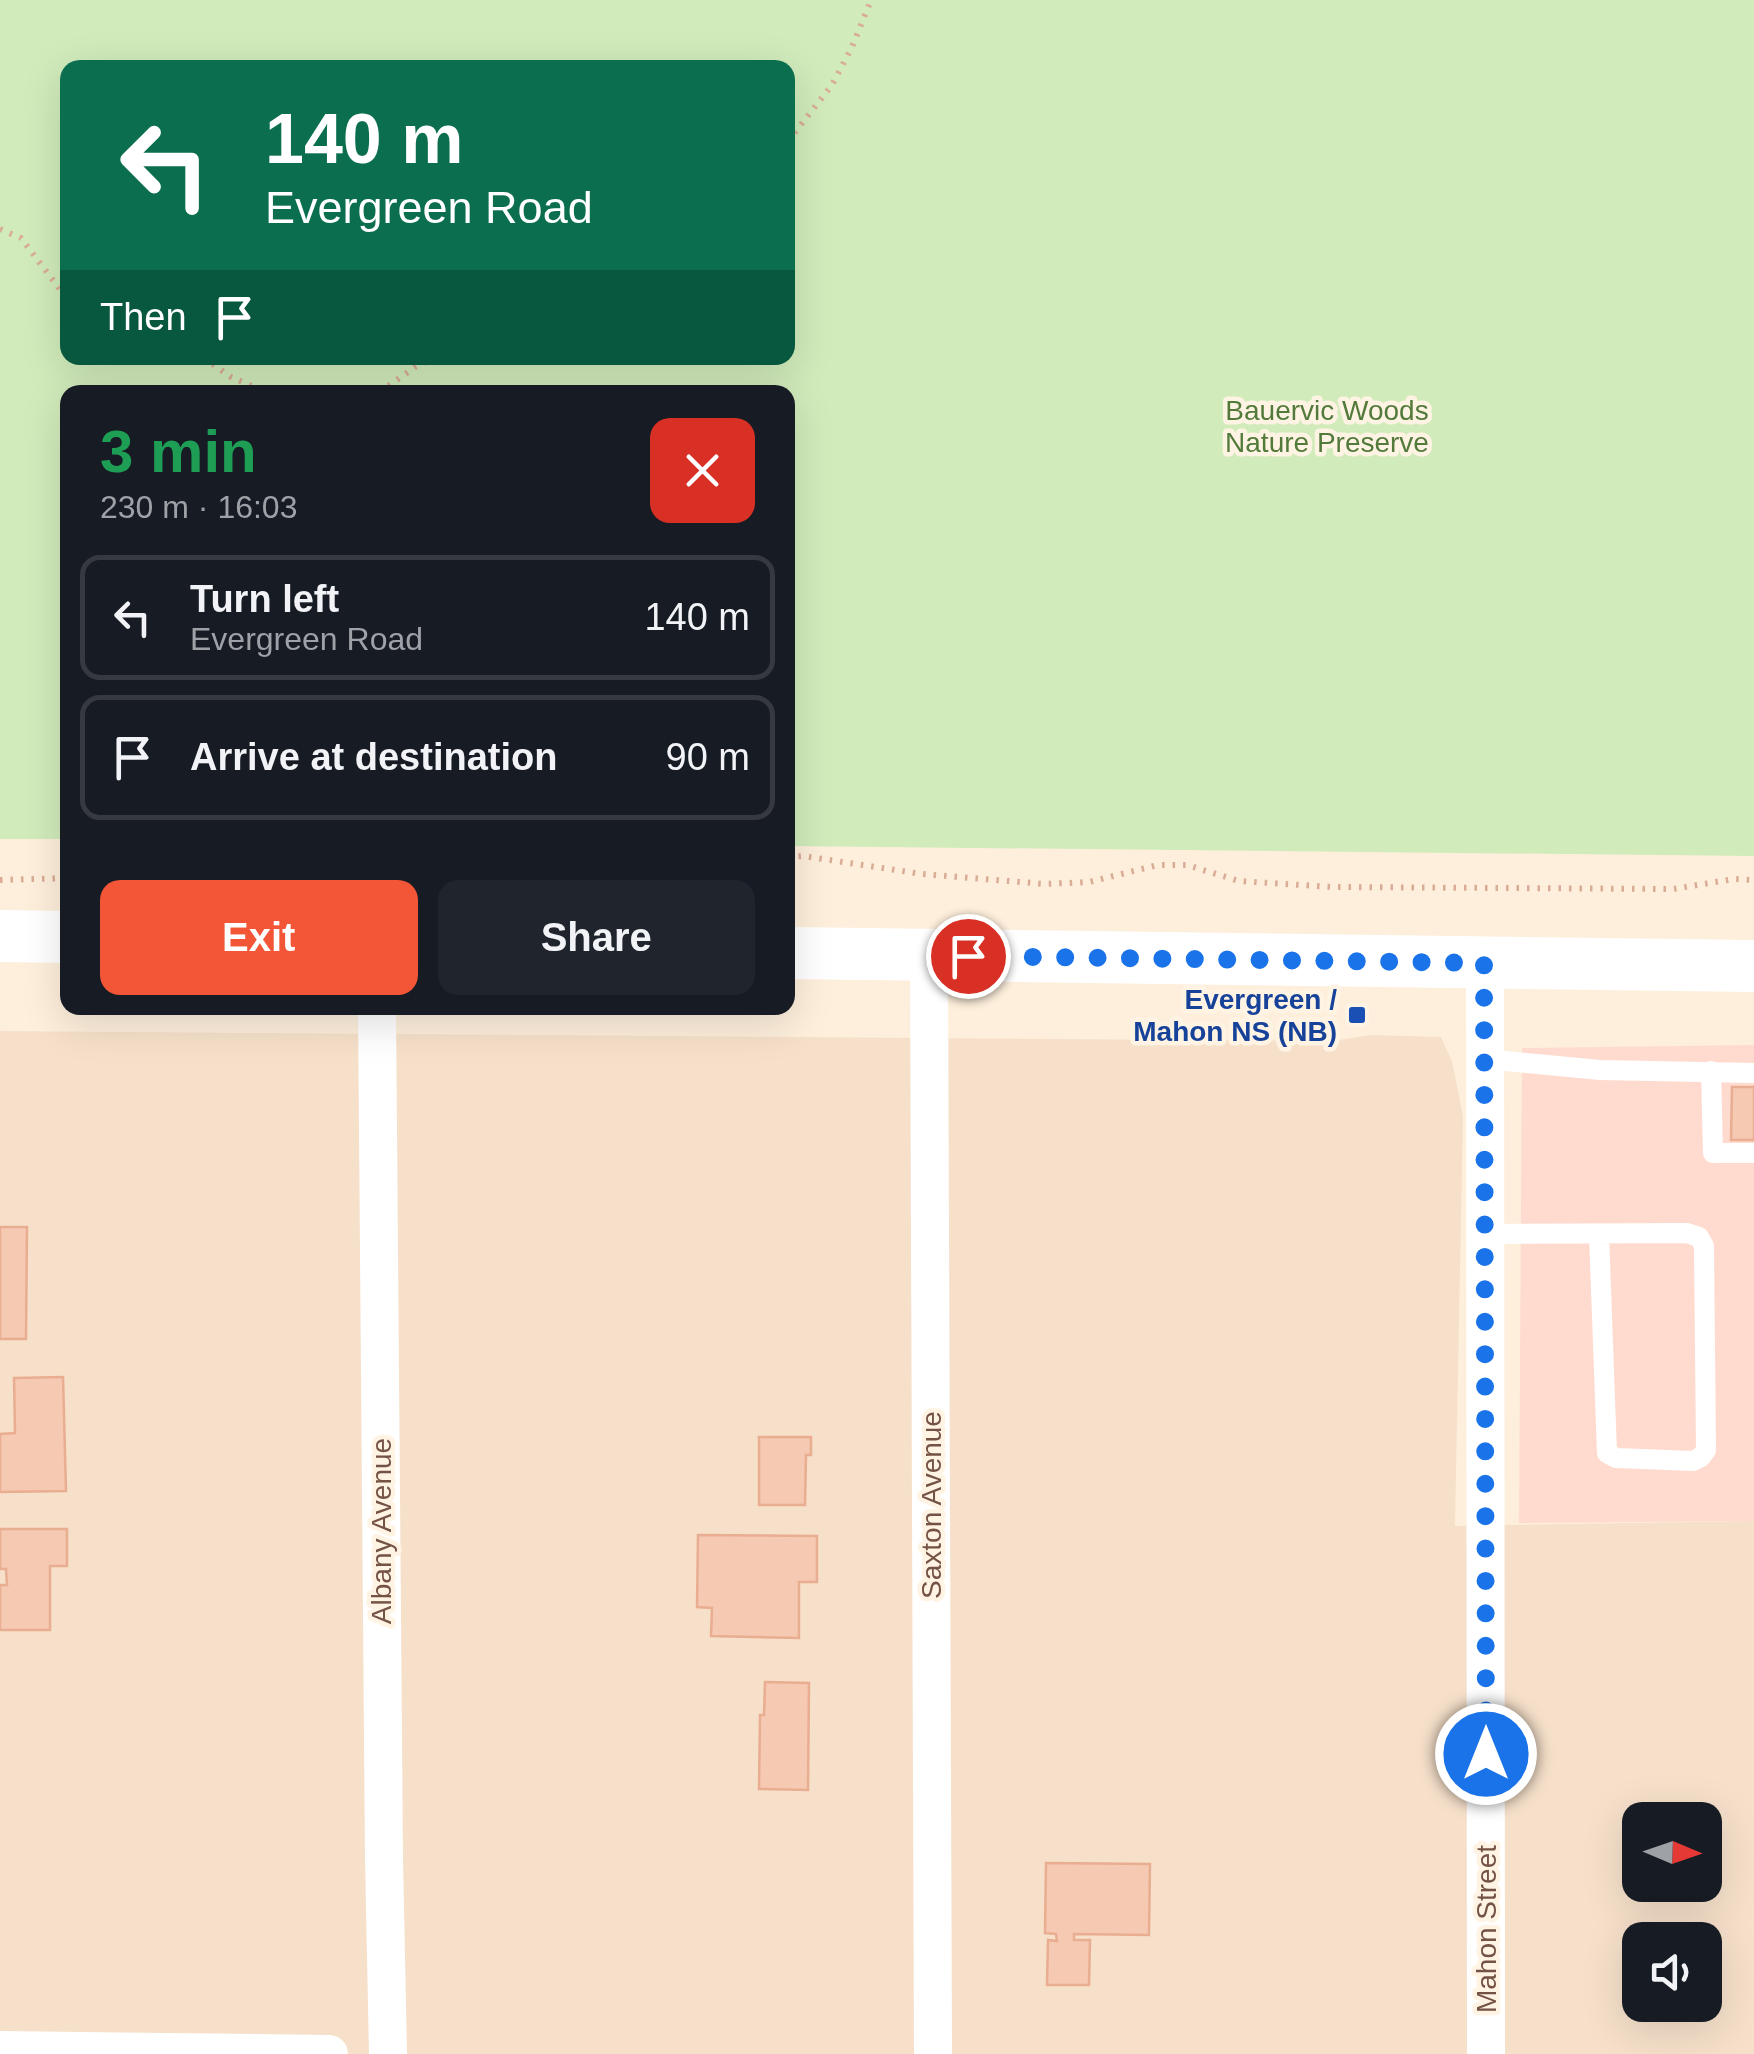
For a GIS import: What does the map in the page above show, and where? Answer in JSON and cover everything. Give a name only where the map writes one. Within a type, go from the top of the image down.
[{"type":"main road","points":[[0,936],[60,937]]},
{"type":"main road","points":[[795,954],[1754,966]]},
{"type":"street","name":"Saxton Avenue","points":[[929,956],[932,2054]]},
{"type":"street","name":"Mahon Street","points":[[1484,963],[1486,2054]]},
{"type":"street","name":"Albany Avenue","points":[[377,1015],[388,2054]]},
{"type":"street","points":[[0,2050],[328,2054]]},
{"type":"lane","points":[[1484,1059],[1600,1070],[1754,1073]]},
{"type":"lane","points":[[1710,1071],[1713,1153],[1754,1153]]},
{"type":"lane","points":[[1486,1234],[1599,1234],[1686,1234],[1699,1237],[1704,1246],[1706,1450],[1693,1461],[1616,1458],[1606,1452],[1599,1234]]},
{"type":"path","points":[[795,131],[832,85],[852,48],[870,0]]},
{"type":"path","points":[[0,229],[21,238],[60,289]]},
{"type":"path","points":[[214,365],[250,385]]},
{"type":"path","points":[[390,385],[420,365]]},
{"type":"path","points":[[795,857],[967,879],[1045,884],[1088,882],[1158,865],[1187,865],[1239,881],[1333,887],[1674,889],[1754,880]]},
{"type":"path","points":[[0,880],[60,878]]},
{"type":"shaded area","points":[[0,1031],[1332,1041],[1371,1035],[1441,1037],[1452,1061],[1463,1116],[1455,1526],[1754,1521],[1754,2054],[0,2054]]},
{"type":"shaded area","points":[[1754,1045],[1754,1521],[1519,1523],[1522,1048]]},
{"type":"green space","name":"Bauervic Woods Nature Preserve","points":[[0,0],[1754,0],[1754,856],[795,846],[795,385],[60,385],[60,839],[0,839]]},
{"type":"building","points":[[1732,1087],[1754,1087],[1754,1140],[1731,1140]]},
{"type":"building","points":[[0,1227],[27,1227],[26,1339],[0,1339]]},
{"type":"building","points":[[63,1377],[66,1491],[0,1492],[0,1434],[15,1433],[14,1378]]},
{"type":"building","points":[[759,1437],[811,1437],[811,1455],[806,1455],[805,1505],[759,1505]]},
{"type":"building","points":[[0,1529],[67,1529],[67,1566],[50,1566],[50,1630],[0,1630],[0,1585],[7,1585],[6,1569],[0,1569]]},
{"type":"building","points":[[698,1535],[817,1536],[817,1582],[799,1582],[799,1638],[711,1636],[712,1608],[697,1607]]},
{"type":"building","points":[[765,1682],[809,1683],[808,1790],[759,1789],[760,1715],[764,1715]]},
{"type":"building","points":[[1046,1863],[1150,1864],[1149,1935],[1074,1934],[1074,1940],[1090,1940],[1089,1985],[1047,1985],[1048,1940],[1057,1941],[1056,1934],[1045,1933]]},
{"type":"place","name":"Evergreen / Mahon NS (NB)","points":[[1357,1015]]},
{"type":"route","points":[[968,956],[1484,963],[1486,1754]]}]
